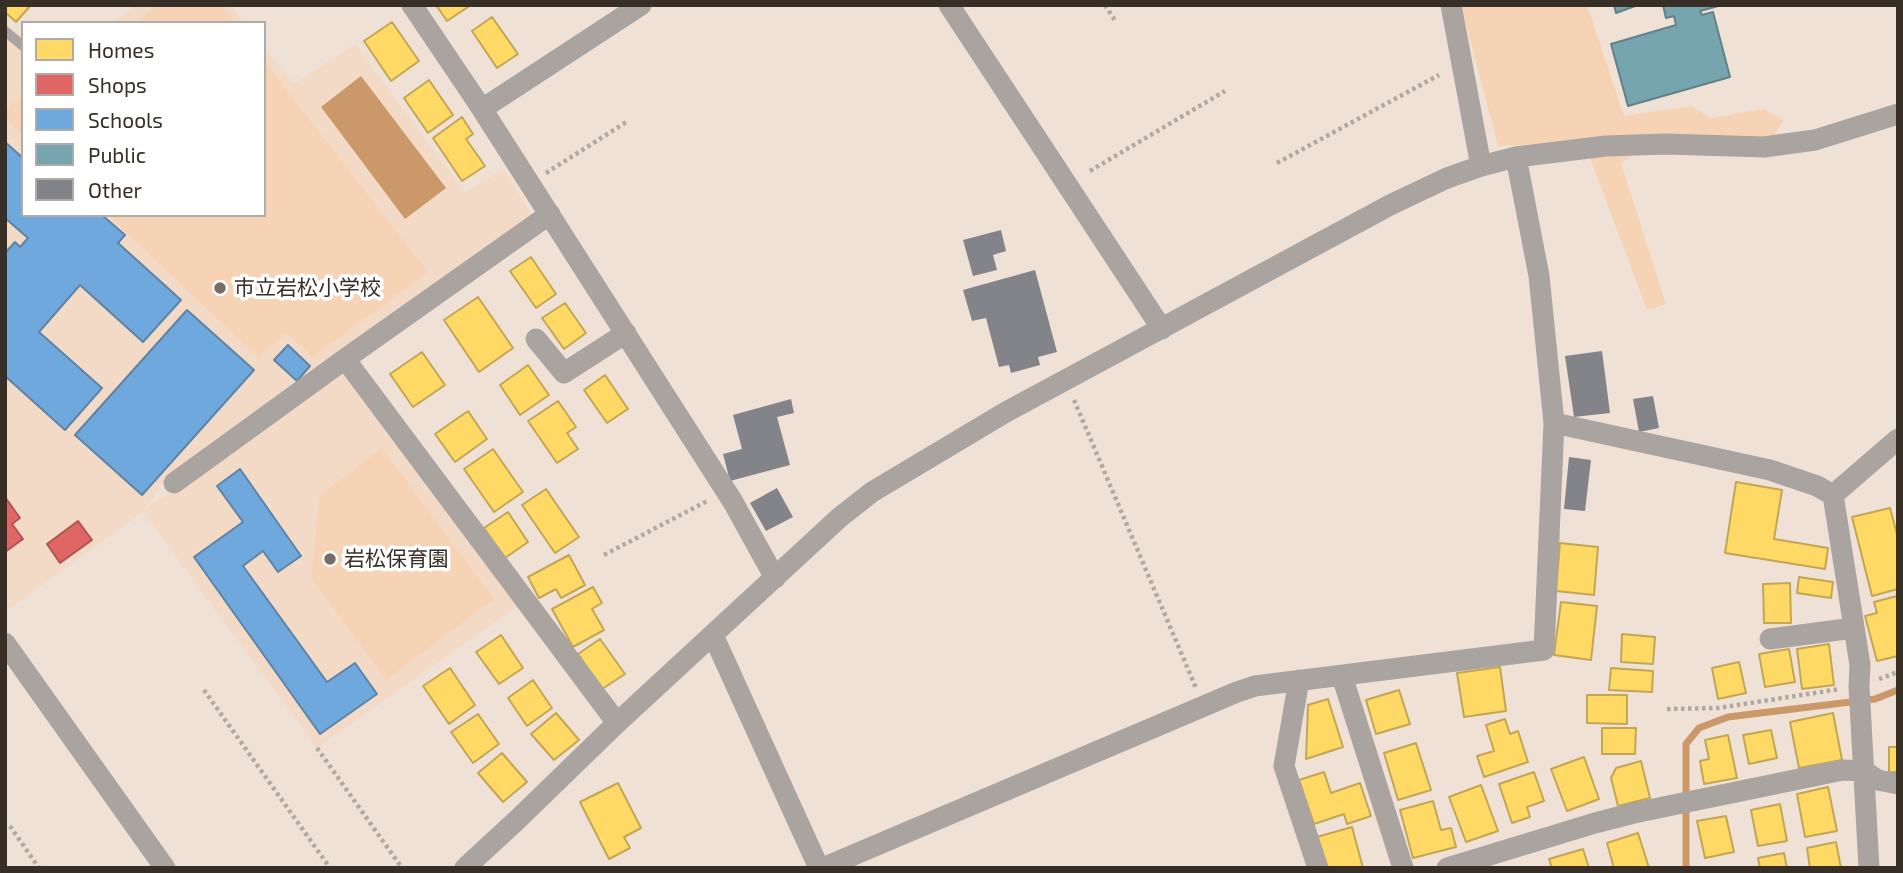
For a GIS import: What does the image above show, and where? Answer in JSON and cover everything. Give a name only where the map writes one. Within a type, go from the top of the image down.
[{"type":"street","points":[[412,5],[626,333],[733,502],[775,578]]},
{"type":"street","points":[[482,109],[641,5]]},
{"type":"street","points":[[948,5],[1162,329]]},
{"type":"street","points":[[1451,5],[1481,166]]},
{"type":"street","points":[[465,868],[617,723],[839,518],[872,492],[1006,412],[1392,204],[1447,178],[1516,157],[1618,146],[1666,144],[1764,147],[1815,140],[1898,114]]},
{"type":"street","points":[[713,635],[821,868],[1255,686],[1544,650],[1555,423],[1539,276],[1516,157]]},
{"type":"street","points":[[174,483],[550,214]]},
{"type":"street","points":[[536,339],[564,373],[626,333]]},
{"type":"street","points":[[345,359],[617,723]]},
{"type":"street","points":[[1555,423],[1770,470],[1833,495]]},
{"type":"street","points":[[1833,495],[1898,439]]},
{"type":"street","points":[[1833,495],[1860,665],[1869,868]]},
{"type":"street","points":[[1770,639],[1854,628]]},
{"type":"street","points":[[5,643],[164,868]]},
{"type":"street","points":[[1342,676],[1403,868]]},
{"type":"street","points":[[1299,680],[1284,766],[1318,868]]},
{"type":"street","points":[[1447,868],[1595,823],[1843,770],[1864,771],[1878,780],[1898,784]]},
{"type":"lane","points":[[5,32],[21,44]]},
{"type":"path","points":[[1105,5],[1116,22]]},
{"type":"path","points":[[1277,163],[1439,75]]},
{"type":"path","points":[[1090,171],[1225,91]]},
{"type":"path","points":[[542,175],[628,121]]},
{"type":"path","points":[[1074,400],[1197,689]]},
{"type":"path","points":[[604,555],[719,495]]},
{"type":"path","points":[[1667,709],[1718,708],[1859,685]]},
{"type":"path","points":[[204,690],[330,868]]},
{"type":"path","points":[[317,748],[402,868]]},
{"type":"path","points":[[10,826],[39,868]]},
{"type":"shaded area","points":[[135,5],[231,5],[243,21],[116,21]]},
{"type":"shaded area","points":[[156,5],[221,5],[233,21],[138,21]]},
{"type":"shaded area","points":[[1461,5],[1590,5],[1588,8],[1624,116],[1691,106],[1711,118],[1764,109],[1784,120],[1771,140],[1666,135],[1621,163],[1666,304],[1647,310],[1584,142],[1498,146]]},
{"type":"shaded area","points":[[5,22],[21,35],[21,217],[266,217],[266,49],[294,84],[355,44],[465,192],[504,169],[535,220],[169,476],[144,510],[342,374],[518,606],[317,748],[143,512],[5,612]]},
{"type":"shaded area","points":[[266,64],[428,272],[313,357],[287,333],[258,357],[110,217],[266,217]]},
{"type":"shaded area","points":[[361,76],[446,188],[405,219],[321,107]]},
{"type":"shaded area","points":[[21,94],[21,133],[5,118],[5,111]]},
{"type":"shaded area","points":[[382,448],[494,599],[386,680],[311,578],[320,495]]},
{"type":"building: Homes","points":[[5,5],[31,5],[16,22],[5,12]]},
{"type":"building: Homes","points":[[436,5],[471,5],[447,21]]},
{"type":"building: Homes","points":[[492,17],[518,54],[497,68],[472,31]]},
{"type":"building: Homes","points":[[392,22],[419,61],[391,81],[364,41]]},
{"type":"building: Homes","points":[[429,80],[453,115],[428,133],[404,98]]},
{"type":"building: Homes","points":[[462,117],[473,134],[466,139],[485,166],[462,181],[433,138]]},
{"type":"building: Homes","points":[[531,257],[556,294],[536,308],[510,271]]},
{"type":"building: Homes","points":[[478,297],[513,348],[479,372],[444,320]]},
{"type":"building: Homes","points":[[565,303],[586,333],[564,349],[542,318]]},
{"type":"building: Homes","points":[[422,352],[445,385],[413,407],[390,374]]},
{"type":"building: Homes","points":[[528,365],[549,395],[520,415],[500,385]]},
{"type":"building: Homes","points":[[605,375],[628,409],[607,423],[584,390]]},
{"type":"building: Homes","points":[[558,401],[576,427],[567,433],[578,449],[557,463],[528,421]]},
{"type":"building: Homes","points":[[468,411],[487,439],[455,462],[435,434]]},
{"type":"building: Homes","points":[[493,449],[523,492],[494,512],[464,469]]},
{"type":"building: Homes","points":[[1736,482],[1782,490],[1774,539],[1828,548],[1825,569],[1725,553]]},
{"type":"building: Homes","points":[[546,489],[579,537],[555,553],[522,505]]},
{"type":"building: Homes","points":[[1890,508],[1898,538],[1898,589],[1872,596],[1852,517]]},
{"type":"building: Homes","points":[[508,512],[528,542],[505,558],[484,528]]},
{"type":"building: Homes","points":[[1560,543],[1598,547],[1594,595],[1556,591]]},
{"type":"building: Homes","points":[[569,555],[585,585],[561,598],[556,589],[539,598],[528,577]]},
{"type":"building: Homes","points":[[1799,577],[1833,582],[1831,598],[1797,593]]},
{"type":"building: Homes","points":[[1790,583],[1791,623],[1764,623],[1763,584]]},
{"type":"building: Homes","points":[[593,587],[602,603],[592,609],[604,630],[573,647],[552,609]]},
{"type":"building: Homes","points":[[1897,596],[1898,656],[1877,661],[1865,616],[1877,613],[1874,602]]},
{"type":"building: Homes","points":[[1561,602],[1597,606],[1591,660],[1554,655]]},
{"type":"building: Homes","points":[[1622,634],[1655,637],[1653,664],[1621,662]]},
{"type":"building: Homes","points":[[501,635],[523,668],[499,684],[476,652]]},
{"type":"building: Homes","points":[[600,639],[625,674],[602,689],[578,654]]},
{"type":"building: Homes","points":[[1829,644],[1834,685],[1802,689],[1797,649]]},
{"type":"building: Homes","points":[[1789,649],[1795,682],[1765,687],[1759,654]]},
{"type":"building: Homes","points":[[1739,662],[1746,693],[1718,699],[1712,668]]},
{"type":"building: Homes","points":[[1500,667],[1506,711],[1464,717],[1457,673]]},
{"type":"building: Homes","points":[[450,668],[475,705],[449,724],[423,686]]},
{"type":"building: Homes","points":[[1611,668],[1653,671],[1652,692],[1609,690]]},
{"type":"building: Homes","points":[[533,680],[552,708],[527,726],[508,698]]},
{"type":"building: Homes","points":[[1399,690],[1410,724],[1376,734],[1366,700]]},
{"type":"building: Homes","points":[[1587,695],[1627,695],[1627,724],[1587,723]]},
{"type":"building: Homes","points":[[1328,699],[1343,747],[1306,759],[1308,705]]},
{"type":"building: Homes","points":[[556,713],[579,740],[554,760],[531,734]]},
{"type":"building: Homes","points":[[1833,713],[1842,760],[1799,768],[1790,722]]},
{"type":"building: Homes","points":[[478,714],[499,744],[473,763],[451,732]]},
{"type":"building: Homes","points":[[1505,719],[1510,734],[1518,731],[1528,762],[1484,777],[1477,756],[1494,751],[1486,725]]},
{"type":"building: Homes","points":[[1602,728],[1636,728],[1635,754],[1602,754]]},
{"type":"building: Homes","points":[[1771,730],[1777,758],[1749,764],[1743,735]]},
{"type":"building: Homes","points":[[1728,735],[1737,778],[1704,784],[1700,761],[1709,759],[1705,740]]},
{"type":"building: Homes","points":[[1416,743],[1431,790],[1398,800],[1384,753]]},
{"type":"building: Homes","points":[[1889,747],[1898,747],[1898,772],[1889,772]]},
{"type":"building: Homes","points":[[502,753],[527,782],[503,802],[478,773]]},
{"type":"building: Homes","points":[[1584,757],[1599,799],[1567,811],[1551,769]]},
{"type":"building: Homes","points":[[1641,761],[1650,798],[1618,806],[1611,778],[1616,768]]},
{"type":"building: Homes","points":[[1324,772],[1331,793],[1360,783],[1371,816],[1347,824],[1344,814],[1314,824],[1299,780]]},
{"type":"building: Homes","points":[[1534,772],[1544,801],[1527,807],[1530,817],[1512,823],[1499,784]]},
{"type":"building: Homes","points":[[618,783],[641,828],[624,837],[630,848],[609,859],[580,802]]},
{"type":"building: Homes","points":[[1481,785],[1498,831],[1466,842],[1449,797]]},
{"type":"building: Homes","points":[[1828,787],[1837,831],[1805,837],[1797,794]]},
{"type":"building: Homes","points":[[1433,801],[1441,830],[1451,828],[1456,847],[1413,858],[1400,810]]},
{"type":"building: Homes","points":[[1780,804],[1787,841],[1758,846],[1751,810]]},
{"type":"building: Homes","points":[[1726,816],[1734,852],[1705,858],[1697,821]]},
{"type":"building: Homes","points":[[1352,827],[1363,868],[1326,868],[1317,837]]},
{"type":"building: Homes","points":[[1638,833],[1649,868],[1614,868],[1607,843]]},
{"type":"building: Homes","points":[[1836,842],[1841,868],[1810,868],[1807,848]]},
{"type":"building: Homes","points":[[1583,849],[1589,868],[1552,868],[1549,859]]},
{"type":"building: Homes","points":[[1784,853],[1787,868],[1760,868],[1758,858]]},
{"type":"building: Shops","points":[[5,497],[20,518],[12,524],[23,539],[5,552]]},
{"type":"building: Shops","points":[[78,521],[92,540],[60,563],[47,544]]},
{"type":"building: Schools","points":[[5,142],[21,156],[21,217],[104,217],[125,235],[118,243],[181,300],[143,342],[80,285],[39,332],[102,388],[65,430],[5,376],[5,253],[15,242],[20,247],[28,238],[5,218]]},
{"type":"building: Schools","points":[[187,310],[254,370],[142,495],[75,435]]},
{"type":"building: Schools","points":[[288,345],[310,366],[297,381],[274,360]]},
{"type":"building: Schools","points":[[240,469],[301,556],[278,572],[263,551],[243,566],[327,682],[355,663],[377,694],[320,734],[194,557],[243,522],[217,486]]},
{"type":"building: Public","points":[[1614,5],[1638,5],[1616,13]]},
{"type":"building: Public","points":[[1663,5],[1722,5],[1700,11],[1702,15],[1713,12],[1730,77],[1628,106],[1611,44],[1676,25],[1674,16],[1666,18]]},
{"type":"building: Other","points":[[1001,230],[1006,251],[993,255],[997,270],[973,276],[963,240]]},
{"type":"building: Other","points":[[1035,270],[1057,352],[1038,357],[1040,365],[1011,373],[1009,365],[999,367],[986,318],[972,321],[963,290]]},
{"type":"building: Other","points":[[1602,351],[1610,413],[1574,417],[1565,356]]},
{"type":"building: Other","points":[[1653,396],[1659,428],[1639,432],[1633,399]]},
{"type":"building: Other","points":[[791,399],[794,413],[777,417],[790,465],[730,481],[723,454],[742,449],[733,415]]},
{"type":"building: Other","points":[[1569,457],[1591,460],[1585,511],[1564,509]]},
{"type":"building: Other","points":[[777,488],[793,517],[766,531],[750,503]]},
{"type":"waterway","points":[[1686,868],[1686,744],[1699,728],[1728,717],[1875,699],[1898,690]]},
{"type":"place","name":"市立岩松小学校","points":[[220,288]]},
{"type":"place","name":"岩松保育園","points":[[330,559]]}]
